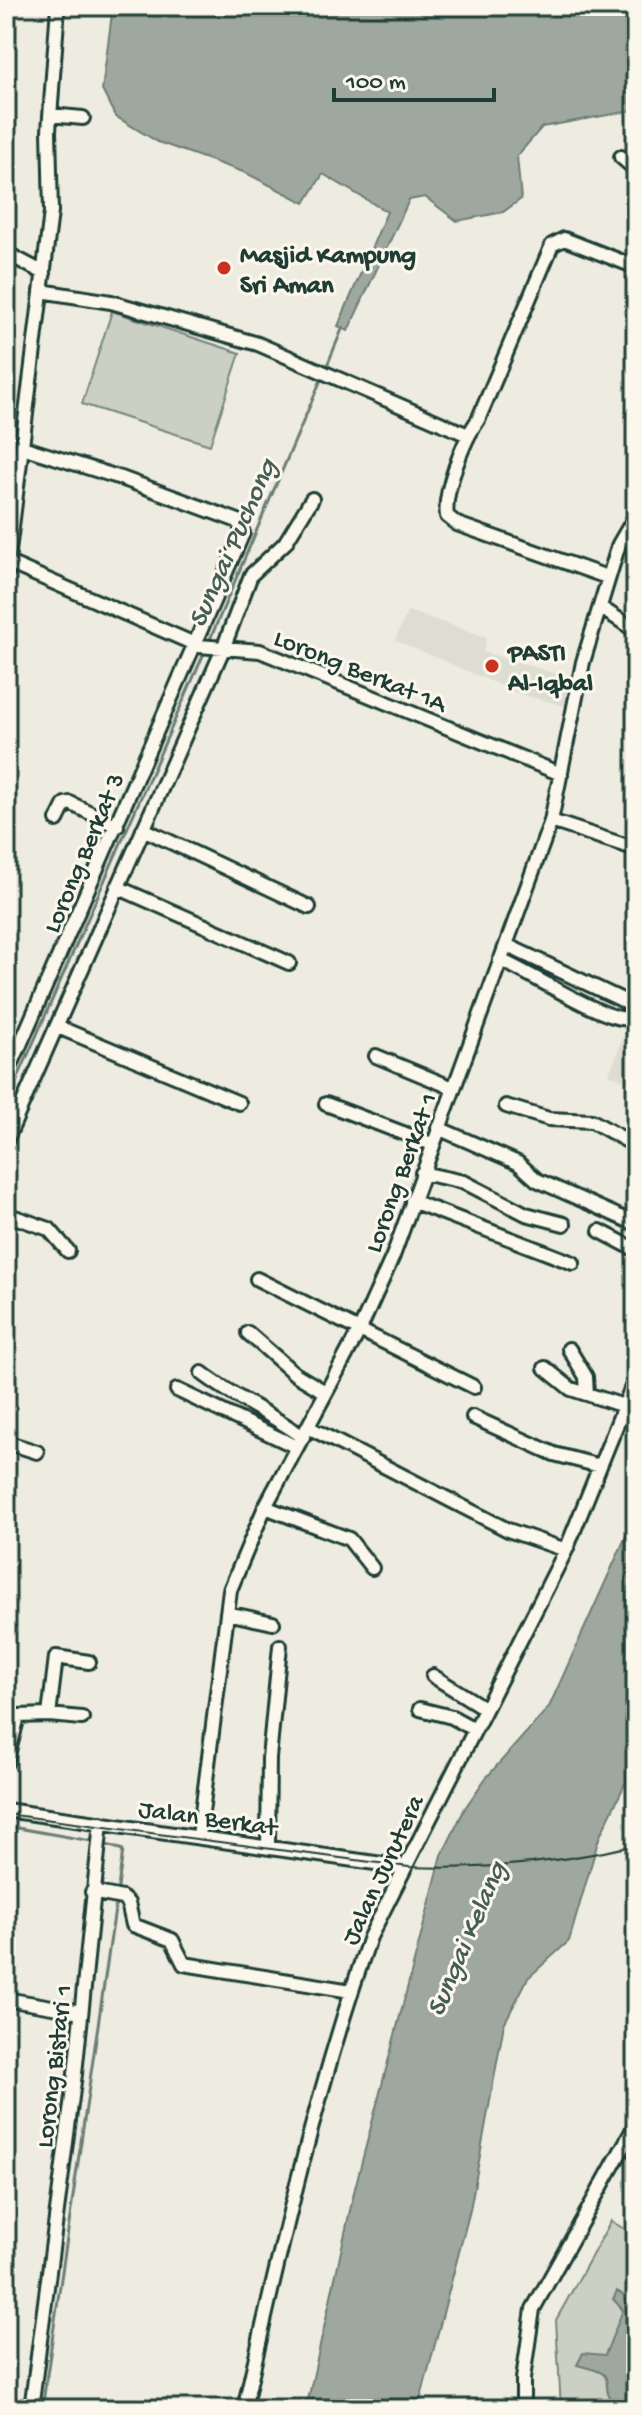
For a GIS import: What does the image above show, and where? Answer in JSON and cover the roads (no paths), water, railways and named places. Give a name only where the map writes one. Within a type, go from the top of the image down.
[{"type":"street","points":[[7,569],[51,212],[50,115],[58,6]]},
{"type":"street","points":[[50,115],[83,118]]},
{"type":"street","points":[[621,157],[636,170]]},
{"type":"street","points":[[607,577],[451,521],[446,502],[468,435],[478,420],[552,245],[564,239],[634,261]]},
{"type":"street","points":[[6,253],[44,273]]},
{"type":"street","points":[[41,291],[111,302],[258,344],[468,435]]},
{"type":"street","name":"Lorong Berkat 3","points":[[6,1077],[63,953],[243,533],[238,521],[121,478],[22,447]]},
{"type":"street","points":[[6,1141],[251,575],[285,543],[312,499]]},
{"type":"street","name":"Lorong Berkat 1","points":[[199,1836],[230,1590],[265,1507],[360,1329],[393,1256],[551,821],[583,662],[607,577],[619,544],[636,515]]},
{"type":"street","name":"Lorong Berkat 1A","points":[[7,569],[197,644],[218,649],[260,651],[561,774]]},
{"type":"street","points":[[600,607],[636,631]]},
{"type":"street","points":[[57,820],[65,804],[70,803],[117,826]]},
{"type":"street","points":[[551,821],[636,849]]},
{"type":"street","points":[[143,829],[309,907]]},
{"type":"street","points":[[117,887],[289,963]]},
{"type":"street","points":[[500,960],[534,974],[608,1017],[628,1018],[632,1006],[506,945]]},
{"type":"street","points":[[63,953],[85,962]]},
{"type":"street","points":[[39,1007],[60,1022],[239,1103]]},
{"type":"street","points":[[376,1056],[453,1088]]},
{"type":"street","points":[[326,1104],[432,1144]]},
{"type":"street","points":[[506,1106],[549,1119],[592,1121],[636,1146]]},
{"type":"street","points":[[438,1128],[518,1163],[537,1180],[636,1224]]},
{"type":"street","points":[[422,1173],[464,1182],[526,1214],[564,1224]]},
{"type":"street","points":[[412,1201],[573,1263]]},
{"type":"street","points":[[6,1214],[49,1229],[68,1251]]},
{"type":"street","points":[[600,1231],[636,1250]]},
{"type":"street","points":[[257,1279],[474,1387]]},
{"type":"street","points":[[248,1333],[295,1374],[325,1392]]},
{"type":"street","points":[[569,1349],[586,1377],[587,1394]]},
{"type":"street","points":[[545,1368],[564,1385],[624,1406]]},
{"type":"street","points":[[202,1373],[231,1396],[277,1418],[303,1437]]},
{"type":"street","name":"Jalan Jurutera","points":[[244,2409],[285,2228],[351,1991],[370,1937],[566,1550],[636,1377]]},
{"type":"street","points":[[177,1390],[303,1437],[508,1530],[566,1550]]},
{"type":"street","points":[[473,1417],[554,1454],[600,1466]]},
{"type":"street","points":[[6,1442],[37,1452]]},
{"type":"street","points":[[265,1507],[349,1539],[372,1568]]},
{"type":"street","points":[[227,1613],[273,1623]]},
{"type":"street","points":[[268,1846],[269,1758],[280,1646]]},
{"type":"street","points":[[49,1715],[56,1657],[89,1662]]},
{"type":"street","points":[[433,1676],[484,1708]]},
{"type":"street","points":[[420,1709],[452,1717],[474,1729]]},
{"type":"street","points":[[6,1763],[13,1725],[18,1716],[82,1718]]},
{"type":"street","name":"Jalan Berkat","points":[[6,1810],[100,1828],[199,1836],[403,1867]]},
{"type":"street","name":"Lorong Bistari 1","points":[[31,2409],[81,2012],[100,1828]]},
{"type":"street","points":[[92,1892],[122,1898],[128,1903],[133,1925],[172,1940],[184,1964],[351,1991]]},
{"type":"street","points":[[6,1999],[81,2012]]},
{"type":"street","points":[[523,2409],[523,2379],[533,2309],[636,2124]]},
{"type":"water","points":[[113,6],[636,6],[636,110],[542,127],[517,156],[521,199],[503,212],[457,221],[425,197],[409,200],[348,331],[338,326],[387,212],[323,174],[305,203],[246,173],[158,142],[115,116],[102,90]]},
{"type":"water","name":"Sungai Kelang","points":[[636,1514],[636,1761],[599,1838],[569,1941],[528,1978],[504,2024],[470,2210],[418,2409],[306,2409],[355,2188],[442,1855],[465,1808],[485,1779],[549,1707]]},
{"type":"water","points":[[617,2291],[636,2302],[636,2409],[614,2409],[605,2376],[577,2365],[583,2353],[605,2355],[623,2310],[613,2299]]},
{"type":"waterway","name":"Sungai Puchong","points":[[326,368],[343,327]]},
{"type":"waterway","name":"Sungai Puchong","points":[[208,644],[323,375]]},
{"type":"waterway","name":"Sungai Puchong","points":[[6,1105],[205,651]]},
{"type":"waterway","points":[[6,1826],[97,1842]]},
{"type":"waterway","points":[[104,1844],[123,1850],[117,1895]]},
{"type":"waterway","points":[[42,2409],[116,1902]]},
{"type":"tram line","points":[[6,1814],[409,1867],[524,1864],[636,1845]]},
{"type":"place","name":"Masjid Kampung Sri Aman","points":[[224,268]]},
{"type":"place","name":"PASTI Al-Iqbal","points":[[492,666]]}]
